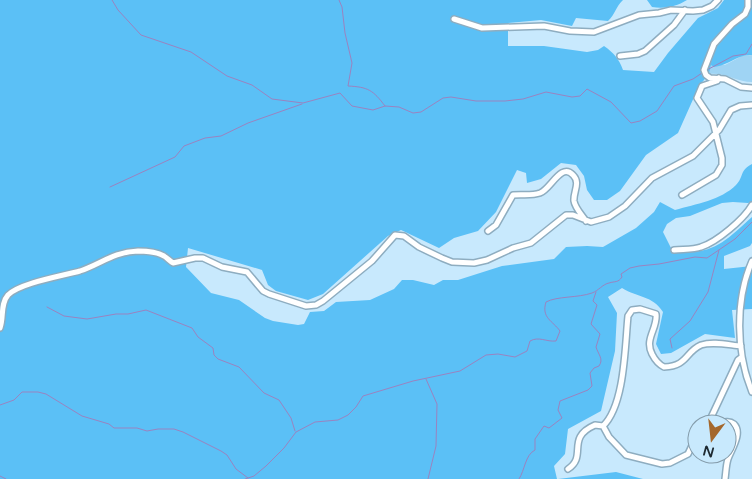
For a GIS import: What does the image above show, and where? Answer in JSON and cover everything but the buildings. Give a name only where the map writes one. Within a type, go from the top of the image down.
[{"type":"street","points":[[454,19],[482,28],[544,26],[588,32],[600,31],[639,15],[671,10],[703,10],[712,6],[718,0]]},
{"type":"street","points":[[748,0],[748,7],[744,14],[714,44],[705,68],[707,76],[725,79],[741,87],[752,88]]},
{"type":"street","points":[[620,56],[646,51],[674,25],[685,10]]},
{"type":"street","points":[[682,195],[716,175],[722,168],[722,158],[712,118],[698,101],[697,96],[702,86],[717,81],[719,78]]},
{"type":"street","points":[[0,328],[3,304],[6,297],[10,294],[29,283],[44,281],[81,270],[120,253],[143,251],[162,255],[170,261],[177,263],[195,258],[209,260],[222,267],[240,269],[247,272],[260,288],[270,294],[302,305],[313,306],[323,301],[362,270],[395,236],[404,236],[419,247],[452,262],[482,262],[513,248],[531,243],[566,215],[572,215],[587,221],[601,221],[620,210],[652,178],[694,156],[716,133],[731,110],[740,106],[752,105]]},
{"type":"street","points":[[488,230],[496,225],[513,195],[532,195],[542,192],[550,187],[559,174],[565,171],[570,172],[576,178],[574,204],[587,221]]},
{"type":"street","points":[[674,250],[705,246],[729,230],[746,215],[752,204]]},
{"type":"street","points":[[752,261],[741,299],[742,357],[752,392]]},
{"type":"street","points":[[604,426],[610,419],[622,382],[628,316],[632,310],[640,309],[656,314],[649,346],[656,360],[664,367],[681,363],[692,351],[703,344],[742,346]]},
{"type":"street","points":[[713,414],[738,360],[742,357]]},
{"type":"street","points":[[568,469],[578,456],[577,443],[580,434],[595,425],[604,426]]},
{"type":"street","points":[[604,426],[609,437],[626,456],[662,464],[687,454]]},
{"type":"street","points":[[725,479],[727,464]]},
{"type":"shaded area","points":[[0,0],[623,0],[608,21],[576,18],[572,26],[541,20],[508,23],[508,46],[544,46],[587,52],[598,50],[604,46],[616,56],[623,70],[654,72],[698,18],[718,8],[724,0],[752,0],[752,55],[746,55],[714,67],[711,65],[709,74],[699,86],[678,133],[646,155],[620,191],[607,200],[594,200],[587,190],[584,176],[576,165],[561,163],[541,179],[527,183],[526,173],[517,170],[496,212],[478,231],[454,238],[439,248],[401,230],[388,236],[323,294],[308,300],[276,291],[268,285],[262,270],[188,248],[186,267],[211,293],[239,300],[265,318],[273,321],[298,325],[304,324],[310,312],[324,311],[336,302],[370,300],[394,289],[402,280],[413,280],[434,285],[443,280],[458,280],[502,266],[554,259],[566,247],[603,247],[636,228],[654,212],[660,202],[675,210],[708,201],[723,194],[736,185],[745,169],[752,164],[752,202],[722,203],[690,216],[676,218],[667,224],[663,232],[672,250],[697,251],[708,249],[725,240],[752,217],[752,243],[750,246],[724,256],[724,269],[752,266],[752,309],[732,310],[735,338],[705,334],[671,353],[661,354],[656,344],[663,312],[659,306],[622,288],[608,297],[617,313],[615,351],[601,411],[568,429],[565,454],[554,466],[557,479],[0,479]]},
{"type":"shaded area","points":[[647,0],[687,0],[674,6],[661,8],[652,7]]},
{"type":"shaded area","points":[[752,55],[752,82],[720,74],[709,74],[711,64],[725,65],[742,56]]},
{"type":"shaded area","points":[[616,472],[643,479],[558,479]]},
{"type":"waterway","points":[[112,0],[118,10],[141,35],[191,52],[227,76],[252,85],[272,99],[303,103],[340,93],[352,106],[373,110],[385,106],[399,107],[413,113],[421,112],[443,98],[505,101],[523,99],[546,92],[572,97],[580,96],[587,89],[611,102],[631,123],[640,121],[657,111],[674,86],[693,79],[702,73]]},
{"type":"waterway","points":[[339,0],[342,7],[345,33],[352,63],[348,86],[369,90],[385,106]]},
{"type":"waterway","points":[[705,71],[733,56],[746,54],[752,44]]},
{"type":"waterway","points":[[110,187],[175,157],[184,146],[205,138],[221,136],[248,123],[302,104]]},
{"type":"waterway","points":[[245,479],[254,476],[266,466],[284,448],[296,432],[315,422],[338,420],[348,415],[363,396],[413,381],[460,371],[486,355],[498,354],[515,357],[527,351],[530,341],[533,340],[556,341],[560,331],[546,316],[546,302],[592,293],[607,284],[616,282],[622,277],[621,274],[630,268],[695,257],[707,258],[735,239],[752,222]]},
{"type":"waterway","points":[[672,348],[670,339],[690,321],[708,292],[719,250]]},
{"type":"waterway","points":[[519,479],[529,455],[535,450],[535,439],[544,426],[549,428],[562,418],[558,410],[560,401],[588,390],[592,386],[590,373],[599,366],[601,361],[596,347],[600,334],[591,324],[597,305],[593,301],[596,292]]},
{"type":"waterway","points":[[47,307],[64,316],[87,319],[146,310],[192,328],[198,337],[213,348],[214,355],[218,359],[239,367],[264,393],[279,400],[291,418],[295,431]]},
{"type":"waterway","points":[[426,379],[437,404],[436,446],[428,479]]},
{"type":"waterway","points":[[0,405],[14,400],[22,392],[38,392],[46,394],[82,416],[109,424],[114,428],[137,428],[147,431],[174,429],[221,451],[227,455],[236,469],[248,478]]},
{"type":"waterway","points":[[0,476],[6,479]]}]
